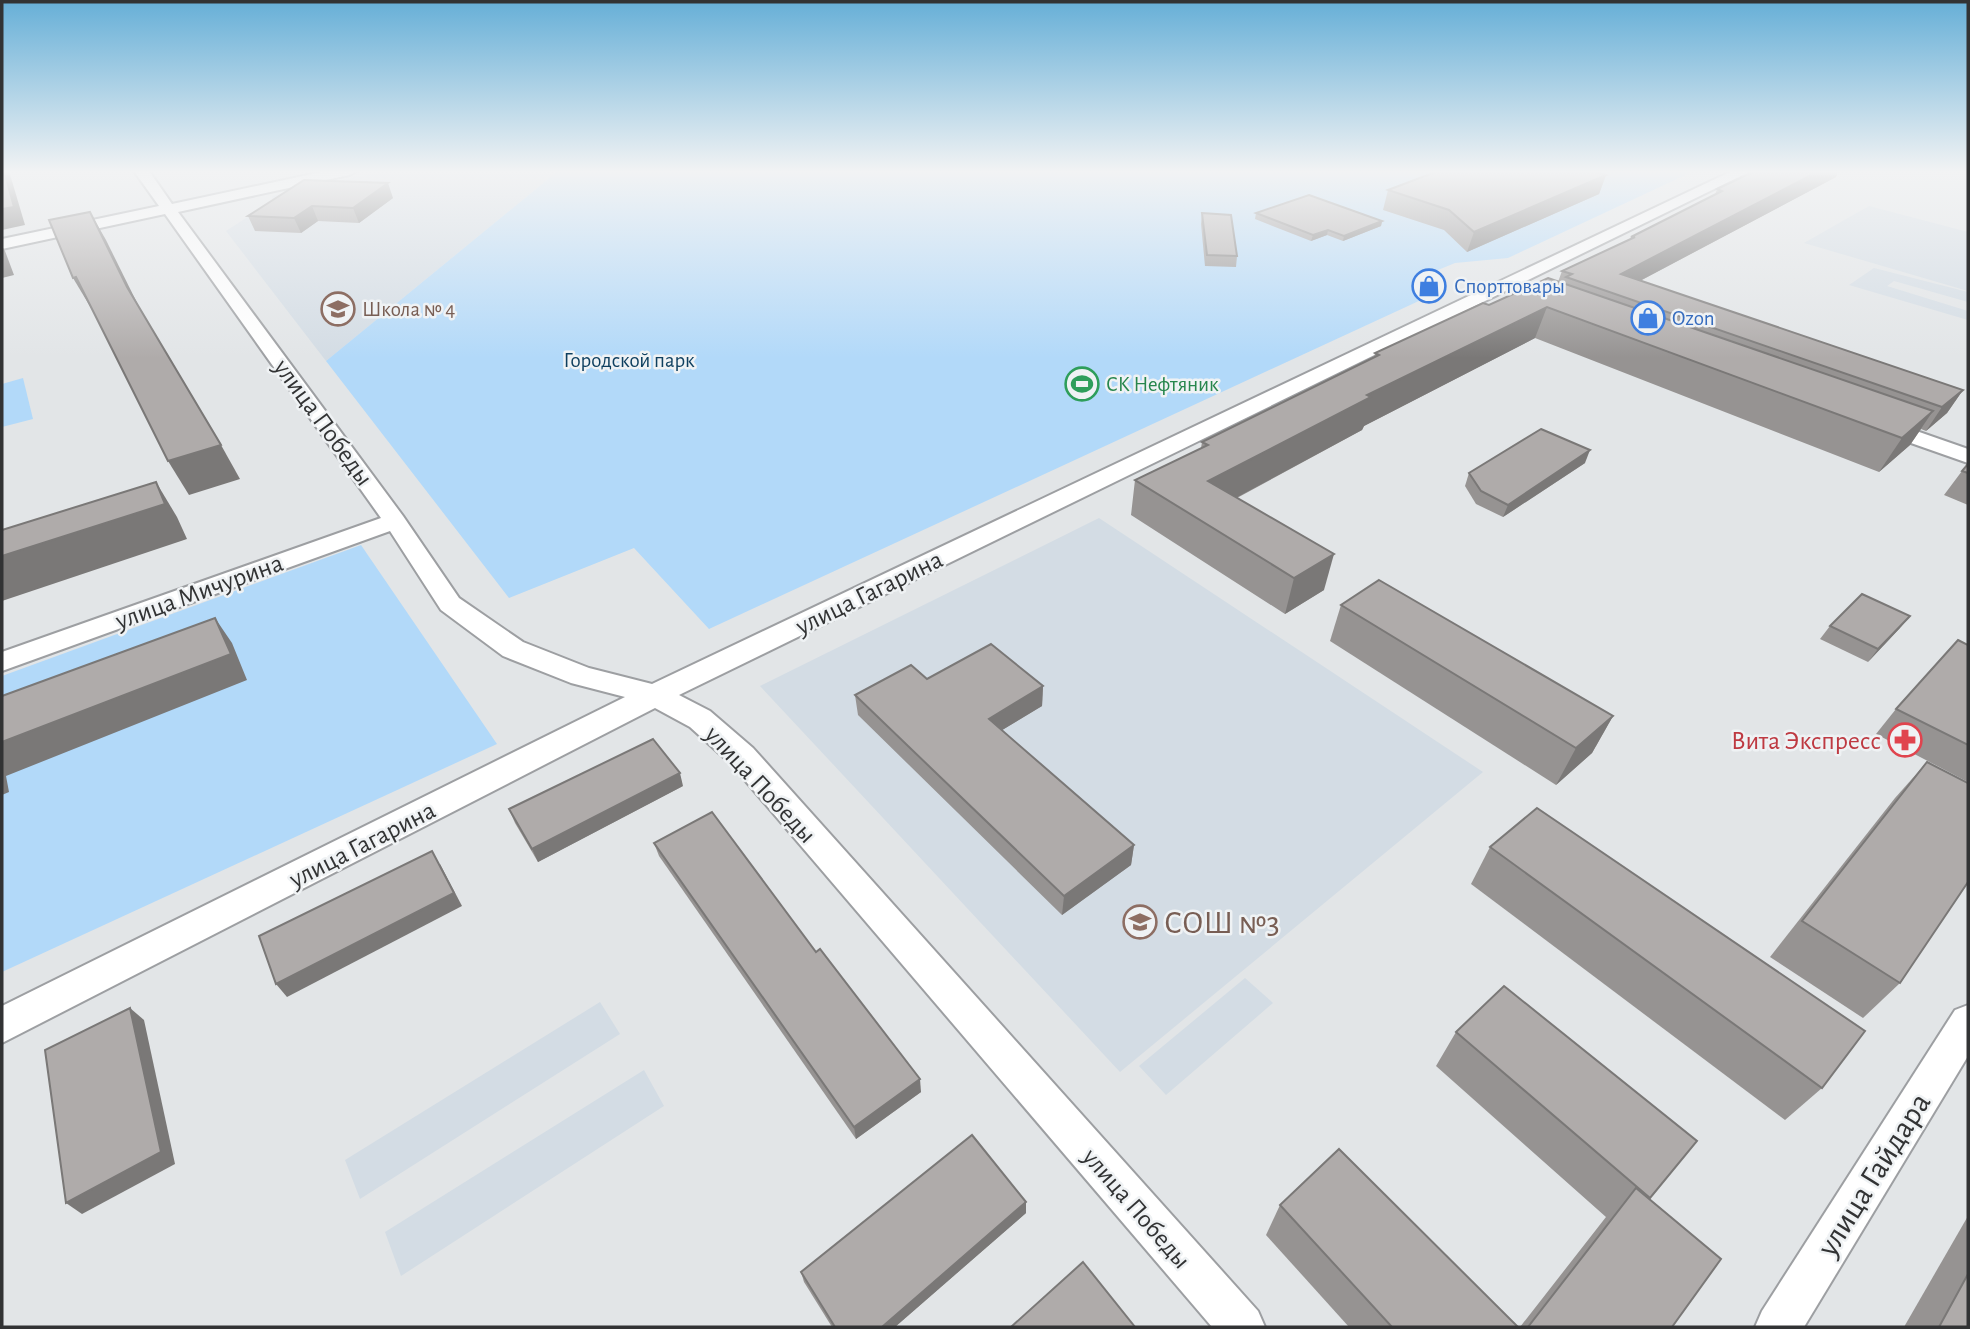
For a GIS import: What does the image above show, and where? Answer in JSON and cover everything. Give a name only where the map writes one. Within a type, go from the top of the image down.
[{"type":"street","points":[[2,244],[54,233]]},
{"type":"street","name":"улица Победы","points":[[186,233],[395,521],[450,604],[513,649],[581,676],[655,695],[700,719],[742,756],[1242,1327]]},
{"type":"street","name":"улица Гагарина","points":[[2,1025],[655,695],[1616,233]]},
{"type":"street","points":[[1502,287],[1528,296]]},
{"type":"street","points":[[1865,418],[1968,456]]},
{"type":"street","name":"улица Мичурина","points":[[2,662],[395,521]]},
{"type":"street","name":"улица Гайдара","points":[[1778,1327],[1968,1021]]},
{"type":"shaded area","points":[[228,233],[482,233],[326,361]]},
{"type":"shaded area","points":[[1822,233],[1968,233],[1968,291],[1804,243]]},
{"type":"shaded area","points":[[1874,268],[1968,292],[1968,302],[1894,281],[1887,286],[1968,311],[1968,320],[1849,285]]},
{"type":"shaded area","name":"СОШ №3","points":[[1099,518],[1483,772],[1120,1072],[760,686]]},
{"type":"shaded area","points":[[1245,978],[1273,1003],[1166,1095],[1139,1066]]},
{"type":"shaded area","points":[[600,1002],[620,1034],[360,1199],[345,1160]]},
{"type":"shaded area","points":[[644,1070],[664,1106],[401,1276],[385,1232]]},
{"type":"green space","name":"Городской парк","points":[[482,233],[1561,233],[1508,258],[1455,263],[1438,270],[1434,294],[709,629],[634,548],[509,598],[326,361]]},
{"type":"green space","points":[[23,378],[33,419],[2,427],[2,384]]},
{"type":"green space","points":[[361,545],[497,744],[2,972],[2,676]]},
{"type":"building","points":[[54,233],[100,233],[127,287],[221,445],[168,461],[76,277],[73,278]]},
{"type":"building","points":[[1204,233],[1234,233],[1237,256],[1207,255]]},
{"type":"building","points":[[1639,233],[1700,233],[1621,274],[1963,390],[1942,407],[1566,277],[1572,274],[1562,271],[1635,237],[1631,237]]},
{"type":"building","points":[[1548,278],[1933,411],[1902,438],[1547,307],[1367,395],[1371,397],[1208,481],[1334,554],[1294,578],[1135,480],[1208,445],[1202,442],[1379,355],[1375,353],[1483,303],[1489,305]]},
{"type":"building","points":[[1541,429],[1590,450],[1508,505],[1481,491],[1469,473]]},
{"type":"building","points":[[156,482],[165,504],[2,556],[2,530]]},
{"type":"building","points":[[1379,580],[1613,716],[1576,748],[1341,605]]},
{"type":"building","points":[[1862,594],[1910,616],[1878,649],[1830,626]]},
{"type":"building","points":[[215,618],[231,654],[2,742],[2,696]]},
{"type":"building","points":[[1958,640],[1968,645],[1968,745],[1896,709]]},
{"type":"building","points":[[991,644],[1043,686],[989,719],[1134,845],[1064,896],[855,695],[911,665],[927,679]]},
{"type":"building","points":[[653,739],[680,773],[532,849],[509,809]]},
{"type":"building","points":[[1927,762],[1968,783],[1968,882],[1900,983],[1802,921]]},
{"type":"building","points":[[1537,808],[1865,1031],[1822,1088],[1490,847]]},
{"type":"building","points":[[712,812],[816,952],[820,949],[920,1079],[854,1127],[654,843]]},
{"type":"building","points":[[432,851],[454,893],[276,984],[259,936]]},
{"type":"building","points":[[1504,986],[1697,1141],[1650,1198],[1456,1032]]},
{"type":"building","points":[[130,1008],[161,1152],[66,1203],[45,1050]]},
{"type":"building","points":[[972,1135],[1026,1202],[882,1327],[835,1327],[801,1272]]},
{"type":"building","points":[[1339,1149],[1518,1327],[1392,1327],[1280,1205]]},
{"type":"building","points":[[1636,1188],[1721,1259],[1672,1327],[1528,1327]]},
{"type":"building","points":[[1083,1262],[1135,1327],[1011,1327]]},
{"type":"building","points":[[1968,1274],[1968,1327],[1939,1327]]},
{"type":"place","name":"Спорттовары","points":[[1429,286]]},
{"type":"place","name":"Школа № 4","points":[[338,309]]},
{"type":"place","name":"Ozon","points":[[1648,318]]},
{"type":"place","name":"СК Нефтяник","points":[[1082,384]]},
{"type":"place","name":"Вита Экспресс","points":[[1905,740]]},
{"type":"place","name":"СОШ №3","points":[[1140,922]]}]
